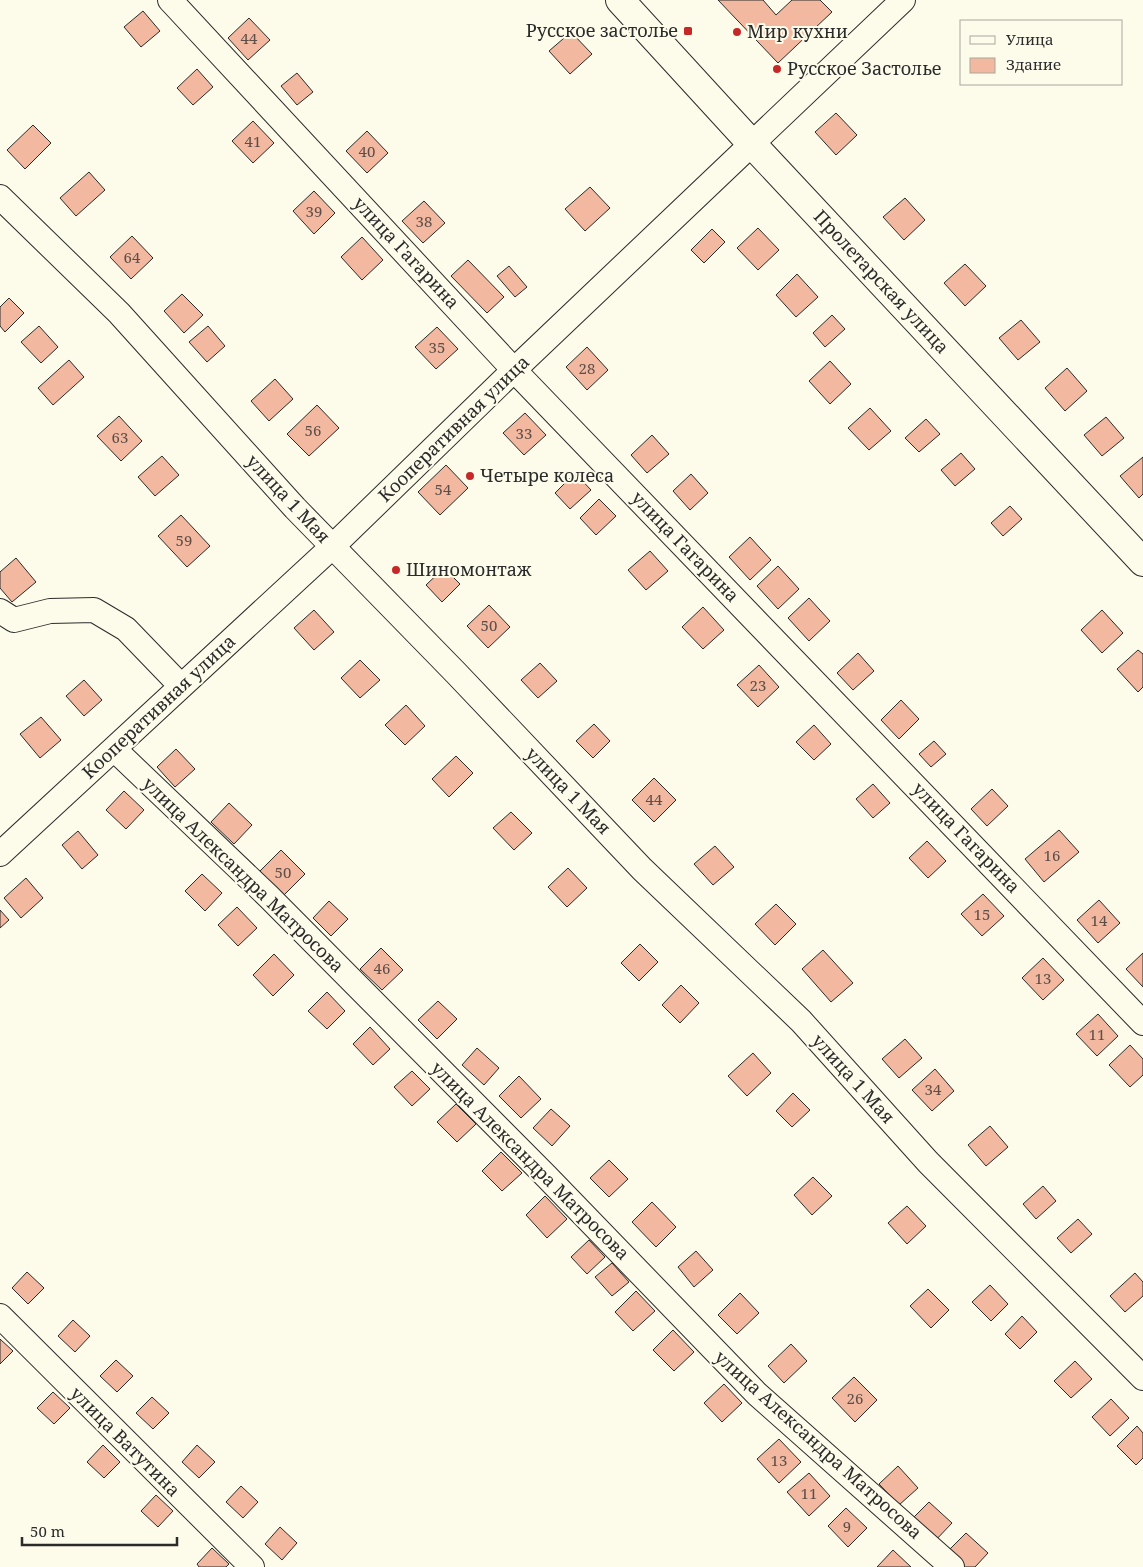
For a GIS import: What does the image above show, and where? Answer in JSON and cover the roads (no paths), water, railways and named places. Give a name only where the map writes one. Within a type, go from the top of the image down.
[{"type":"main road","name":"Пролетарская улица","points":[[620,0],[1143,562]]},
{"type":"street","name":"улица Гагарина","points":[[170,0],[514,370],[1143,1023]]},
{"type":"street","name":"Кооперативная улица","points":[[0,854],[332,547],[514,370],[903,0]]},
{"type":"street","name":"улица 1 Мая","points":[[0,197],[119,313],[295,508],[642,869],[801,1021],[928,1162],[1143,1378]]},
{"type":"street","points":[[0,611],[14,620],[50,611],[94,610],[126,628],[181,686]]},
{"type":"street","name":"улица Александра Матросова","points":[[114,749],[276,904],[540,1170],[757,1394],[942,1564]]},
{"type":"street","name":"улица Ватутина","points":[[0,1316],[252,1567]]},
{"type":"place","name":"Русское застолье","points":[[688,31]]},
{"type":"place","name":"Мир кухни","points":[[737,32]]},
{"type":"place","name":"Русское Застолье","points":[[777,69]]},
{"type":"place","name":"Четыре колеса","points":[[470,476]]},
{"type":"place","name":"Шиномонтаж","points":[[396,570]]}]
